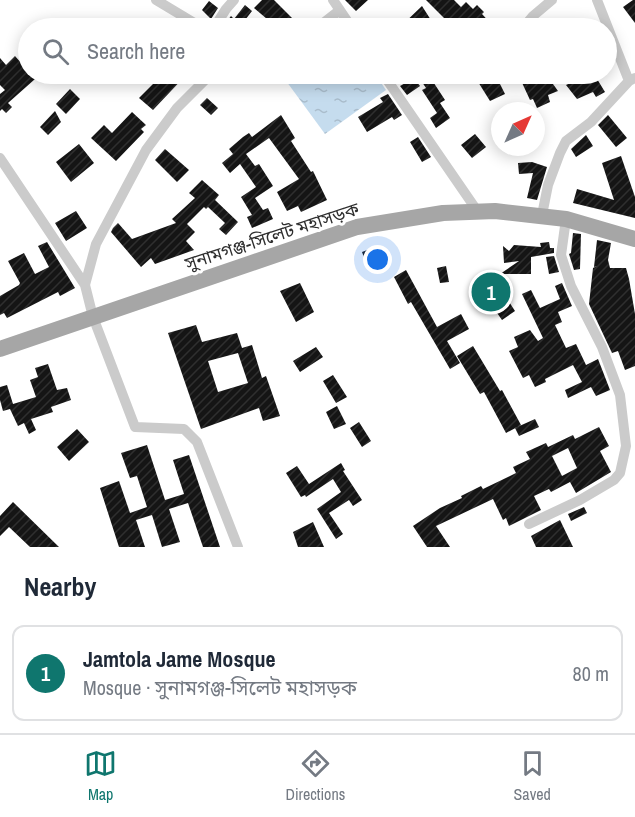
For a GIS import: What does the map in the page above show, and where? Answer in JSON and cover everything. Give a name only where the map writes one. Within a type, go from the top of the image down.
[{"type":"main road","name":"সুনামগঞ্জ-সিলেট মহাসড়ক","points":[[0,349],[357,226],[443,213],[478,212],[542,215],[566,219],[635,239]]},
{"type":"street","points":[[156,0],[186,18]]},
{"type":"street","points":[[219,18],[234,0]]},
{"type":"street","points":[[532,18],[552,0]]},
{"type":"street","points":[[597,0],[605,18]]},
{"type":"street","points":[[326,18],[337,5],[345,18]]},
{"type":"street","points":[[542,215],[548,185],[567,141],[591,122],[632,80],[617,46]]},
{"type":"street","points":[[85,285],[96,244],[146,150],[177,108],[201,84]]},
{"type":"street","points":[[389,84],[478,212]]},
{"type":"street","points":[[0,158],[85,285],[93,317],[135,427],[184,429],[197,442],[238,547]]},
{"type":"street","points":[[529,524],[580,500],[614,480],[620,473],[626,446],[620,395],[602,346],[571,286],[561,255],[566,219]]},
{"type":"water","points":[[288,84],[382,84],[386,90],[325,134]]},
{"type":"building","points":[[262,0],[274,0],[292,18],[266,18],[254,8]]},
{"type":"building","points":[[345,0],[368,0],[356,11]]},
{"type":"building","points":[[426,0],[454,0],[461,7],[466,2],[473,9],[477,5],[484,12],[482,14],[486,18],[444,18]]},
{"type":"building","points":[[635,0],[635,23],[623,7]]},
{"type":"building","points":[[209,1],[218,8],[212,18],[202,10]]},
{"type":"building","points":[[245,5],[252,11],[247,18],[235,18]]},
{"type":"building","points":[[422,6],[430,18],[409,18]]},
{"type":"building","points":[[15,56],[18,59],[18,84],[29,84],[8,103],[12,107],[6,113],[2,109],[0,111],[0,94],[5,90],[0,85],[0,58],[6,65]]},
{"type":"building","points":[[153,84],[178,84],[153,110],[139,98]]},
{"type":"building","points":[[418,84],[420,86],[407,95],[400,86]]},
{"type":"building","points":[[423,84],[435,84],[445,100],[440,103],[450,118],[436,128],[430,118],[437,113],[422,90],[426,88]]},
{"type":"building","points":[[479,84],[500,84],[505,94],[490,101]]},
{"type":"building","points":[[523,84],[553,84],[558,91],[548,95],[550,102],[545,104],[545,102],[534,102],[533,99],[530,100]]},
{"type":"building","points":[[600,84],[605,92],[596,97],[593,92],[577,99],[566,85]]},
{"type":"building","points":[[70,89],[80,99],[66,114],[56,104]]},
{"type":"building","points":[[388,94],[402,115],[394,120],[392,117],[367,132],[358,117],[383,102],[380,98]]},
{"type":"building","points":[[207,98],[218,108],[211,115],[200,105]]},
{"type":"building","points":[[55,111],[61,122],[48,135],[40,127]]},
{"type":"building","points":[[132,112],[146,125],[141,129],[144,132],[116,161],[91,138],[104,125],[112,133]]},
{"type":"building","points":[[281,115],[295,138],[291,141],[311,172],[313,171],[327,200],[301,212],[298,206],[287,211],[277,192],[299,179],[269,138],[246,154],[255,166],[259,164],[273,186],[255,198],[263,210],[268,208],[273,219],[252,228],[247,217],[252,215],[241,197],[256,187],[240,164],[230,173],[222,163],[233,154],[229,149],[243,137],[249,133],[252,137]]},
{"type":"building","points":[[608,115],[627,138],[616,147],[598,125]]},
{"type":"building","points":[[475,134],[486,147],[472,158],[461,145]]},
{"type":"building","points":[[586,135],[593,146],[576,157],[571,149]]},
{"type":"building","points":[[418,137],[431,157],[422,162],[410,142]]},
{"type":"building","points":[[79,144],[94,163],[71,182],[56,162]]},
{"type":"building","points":[[165,149],[189,170],[177,182],[155,160]]},
{"type":"building","points":[[621,156],[635,197],[635,218],[573,203],[577,189],[614,200],[602,163]]},
{"type":"building","points":[[532,162],[547,167],[537,200],[527,198],[533,173],[519,174],[518,163]]},
{"type":"building","points":[[202,180],[219,195],[215,200],[238,222],[226,235],[219,229],[225,223],[208,207],[206,209],[204,207],[187,224],[195,232],[186,241],[194,250],[155,264],[151,258],[141,267],[111,232],[113,228],[118,223],[132,239],[176,223],[172,219],[195,198],[189,193]]},
{"type":"building","points":[[76,211],[87,228],[66,241],[55,223]]},
{"type":"building","points":[[573,233],[581,234],[580,269],[574,270],[569,254]]},
{"type":"building","points":[[597,240],[611,243],[608,260],[610,268],[626,268],[629,279],[635,314],[635,366],[625,370],[618,351],[612,353],[589,304],[593,268],[597,266],[594,267]]},
{"type":"building","points":[[47,242],[75,288],[60,296],[58,292],[7,318],[4,313],[0,315],[0,296],[20,283],[8,261],[24,253],[35,274],[49,267],[38,246]]},
{"type":"building","points":[[549,242],[550,248],[554,248],[554,253],[531,257],[531,274],[500,274],[519,261],[504,263],[503,246],[509,251],[514,245],[541,247],[540,243]]},
{"type":"building","points":[[375,247],[378,255],[365,260],[362,252]]},
{"type":"building","points":[[554,256],[559,272],[549,274],[546,257]]},
{"type":"building","points":[[446,266],[449,282],[440,283],[437,268]]},
{"type":"building","points":[[406,270],[437,327],[461,314],[469,329],[447,341],[460,363],[450,369],[411,302],[408,304],[394,277]]},
{"type":"building","points":[[494,279],[515,311],[502,320],[478,290]]},
{"type":"building","points":[[300,283],[314,312],[296,322],[280,291]]},
{"type":"building","points":[[562,283],[572,306],[558,312],[562,322],[555,325],[566,348],[576,344],[586,365],[598,359],[610,390],[596,396],[591,387],[568,398],[565,390],[582,382],[573,365],[545,379],[546,382],[535,387],[529,375],[523,378],[509,351],[518,347],[514,337],[530,330],[538,341],[543,338],[522,294],[531,290],[540,308],[560,299],[555,286]]},
{"type":"building","points":[[196,325],[202,342],[237,333],[242,348],[252,345],[262,378],[266,376],[280,416],[263,421],[259,408],[201,429],[168,333]],"holes":[[[238,353],[248,383],[218,392],[208,361]]]},
{"type":"building","points":[[473,346],[500,391],[502,390],[521,425],[506,433],[484,392],[480,394],[457,356]]},
{"type":"building","points":[[316,347],[323,357],[300,372],[293,361]]},
{"type":"building","points":[[48,364],[57,390],[67,388],[71,400],[51,407],[53,412],[31,419],[36,430],[29,434],[24,423],[18,426],[10,409],[3,411],[0,387],[7,385],[13,404],[36,397],[30,380],[38,377],[35,368]]},
{"type":"building","points":[[333,375],[347,397],[336,403],[323,381]]},
{"type":"building","points":[[337,406],[346,424],[334,429],[326,412]]},
{"type":"building","points":[[535,419],[539,427],[519,436],[515,428]]},
{"type":"building","points":[[359,422],[371,441],[362,447],[350,428]]},
{"type":"building","points":[[599,427],[609,446],[600,451],[611,472],[576,493],[570,482],[551,492],[549,489],[534,496],[541,510],[509,526],[506,518],[503,520],[493,499],[436,526],[450,547],[427,547],[413,526],[440,508],[462,498],[461,496],[481,486],[483,489],[516,473],[513,467],[530,459],[526,452],[546,443],[548,447],[573,435],[575,439]],"holes":[[[568,448],[577,468],[562,476],[552,456]]]},
{"type":"building","points":[[77,429],[89,442],[69,461],[57,447]]},
{"type":"building","points":[[147,445],[165,500],[184,494],[173,460],[189,455],[220,547],[203,547],[188,503],[169,509],[180,542],[162,547],[152,515],[136,520],[145,547],[119,547],[100,488],[119,481],[130,513],[147,507],[137,476],[130,478],[121,453]]},
{"type":"building","points":[[341,463],[345,470],[343,471],[362,500],[353,506],[349,500],[329,513],[343,534],[336,539],[317,509],[341,492],[333,479],[306,497],[305,495],[301,497],[286,473],[297,466],[309,484]]},
{"type":"building","points":[[13,502],[59,547],[30,547],[9,527],[0,536],[0,516]]},
{"type":"building","points":[[584,507],[587,513],[571,521],[568,514]]},
{"type":"building","points":[[560,520],[573,547],[536,547],[531,536]]},
{"type":"building","points":[[313,522],[324,547],[298,547],[293,532]]},
{"type":"place","name":"Jamtola Jame Mosque","points":[[491,292]]}]
